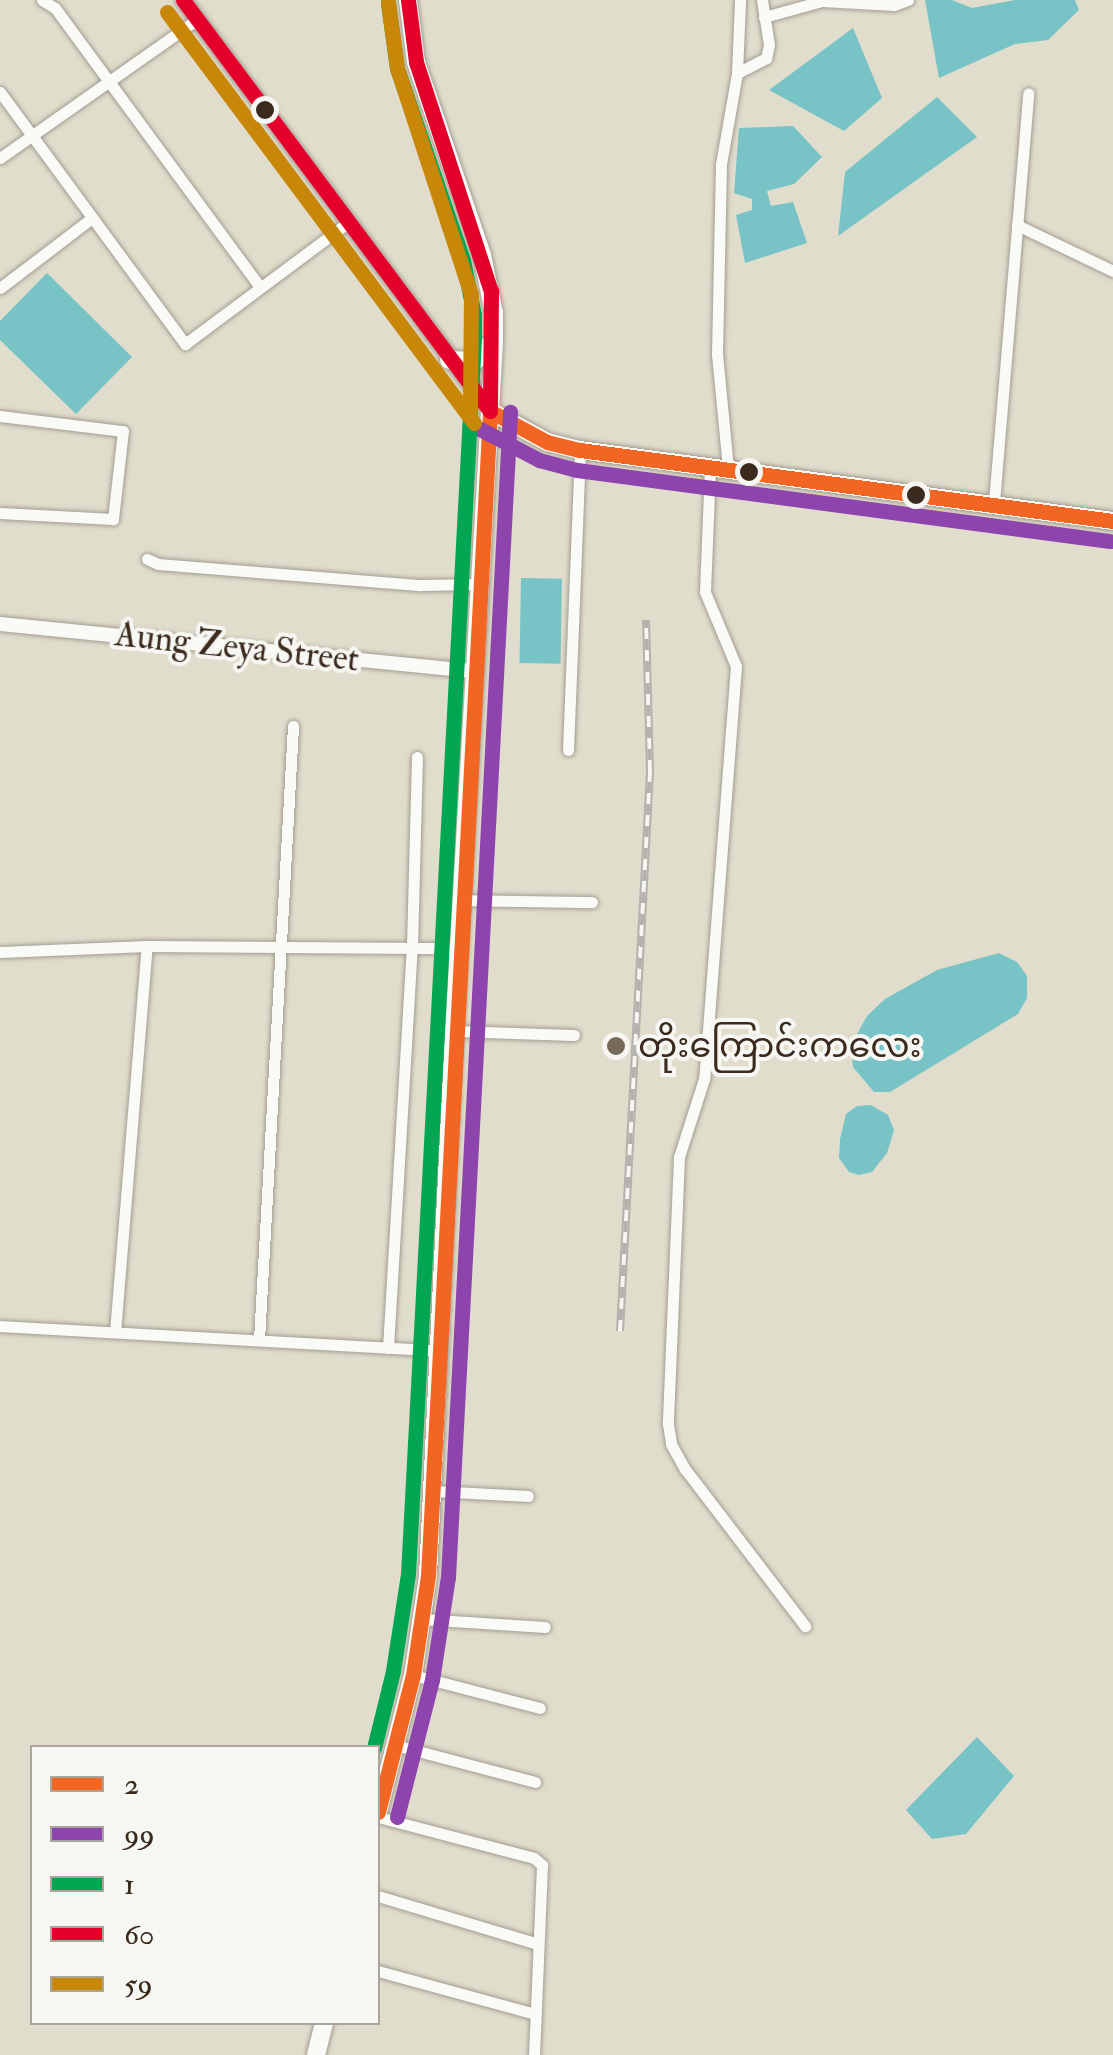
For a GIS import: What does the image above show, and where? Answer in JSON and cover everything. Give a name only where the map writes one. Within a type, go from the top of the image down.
[{"type":"main road","points":[[183,0],[490,411],[547,442],[580,450],[994,502],[1113,521]]},
{"type":"main road","points":[[380,1807],[422,1619],[435,1492],[458,948],[494,341],[490,290],[416,62],[408,0]]},
{"type":"main road","points":[[449,360],[475,361],[494,341]]},
{"type":"main road","points":[[316,2055],[323,2025]]},
{"type":"street","points":[[42,0],[55,8],[106,84],[260,288]]},
{"type":"street","points":[[740,0],[737,73],[721,164],[719,468],[705,592],[736,666],[704,1078],[679,1156],[668,1424],[671,1444],[685,1470],[805,1626]]},
{"type":"street","points":[[737,73],[766,58],[769,45],[762,0]]},
{"type":"street","points":[[764,18],[822,0],[894,5],[908,0]]},
{"type":"street","points":[[0,158],[198,20]]},
{"type":"street","points":[[0,92],[185,344],[350,221]]},
{"type":"street","points":[[994,502],[1028,94]]},
{"type":"street","points":[[0,288],[92,218]]},
{"type":"street","points":[[1018,224],[1113,271]]},
{"type":"street","points":[[0,416],[123,430],[113,518],[0,513]]},
{"type":"street","points":[[568,750],[580,450]]},
{"type":"street","points":[[147,559],[158,564],[422,585],[478,584]]},
{"type":"street","name":"Aung Zeya Street","points":[[0,624],[473,670]]},
{"type":"street","points":[[259,1340],[293,726]]},
{"type":"street","points":[[388,1348],[412,947],[417,757]]},
{"type":"street","points":[[461,900],[592,902]]},
{"type":"street","points":[[116,1332],[147,946]]},
{"type":"street","points":[[0,952],[147,946],[458,948]]},
{"type":"street","points":[[454,1031],[574,1035]]},
{"type":"street","points":[[0,1326],[440,1351]]},
{"type":"street","points":[[435,1492],[528,1496]]},
{"type":"street","points":[[422,1619],[545,1627]]},
{"type":"street","points":[[412,1675],[540,1708]]},
{"type":"street","points":[[395,1744],[535,1782]]},
{"type":"street","points":[[380,1816],[540,1861],[534,2055]]},
{"type":"street","points":[[380,1897],[535,1944]]},
{"type":"street","points":[[380,1972],[535,2014]]},
{"type":"water","points":[[925,0],[952,0],[972,8],[1015,0],[1075,0],[1079,10],[1048,40],[1015,44],[939,78]]},
{"type":"water","points":[[853,28],[882,98],[844,131],[769,90]]},
{"type":"water","points":[[937,97],[977,137],[838,236],[845,172]]},
{"type":"water","points":[[793,126],[822,157],[794,184],[767,191],[771,206],[793,202],[807,243],[745,263],[736,215],[752,210],[752,199],[734,193],[739,128]]},
{"type":"water","points":[[47,273],[132,357],[76,414],[0,340],[0,321]]},
{"type":"water","points":[[521,578],[562,579],[561,664],[520,663]]},
{"type":"water","points":[[999,953],[1017,962],[1027,976],[1027,998],[1018,1014],[890,1092],[874,1092],[853,1067],[851,1045],[867,1016],[885,999],[937,970]]},
{"type":"water","points":[[871,1105],[888,1115],[894,1130],[887,1153],[872,1172],[859,1175],[849,1172],[839,1158],[840,1139],[846,1114],[857,1106]]},
{"type":"water","points":[[977,1737],[1014,1776],[966,1834],[932,1839],[906,1810]]},
{"type":"railway","points":[[620,1331],[650,771],[646,620]]},
{"type":"transit line","name":"60","points":[[183,0],[490,411]]},
{"type":"transit line","name":"60","points":[[408,0],[416,62],[491,291],[490,411]]},
{"type":"transit line","name":"1","points":[[375,1745],[393,1671],[408,1574],[474,340],[474,315],[463,260],[397,68],[388,3]]},
{"type":"transit line","name":"59","points":[[388,3],[397,68],[471,294],[470,411]]},
{"type":"transit line","name":"59","points":[[167,12],[474,423]]},
{"type":"transit line","name":"2","points":[[490,411],[547,442],[580,450],[1113,521]]},
{"type":"transit line","name":"2","points":[[380,1804],[413,1675],[428,1576],[490,411]]},
{"type":"transit line","name":"99","points":[[397,1817],[432,1680],[448,1577],[510,412]]},
{"type":"transit line","name":"99","points":[[480,429],[539,460],[577,470],[1110,541]]},
{"type":"place","name":"တိုးကြောင်းကလေး","points":[[616,1046]]}]
